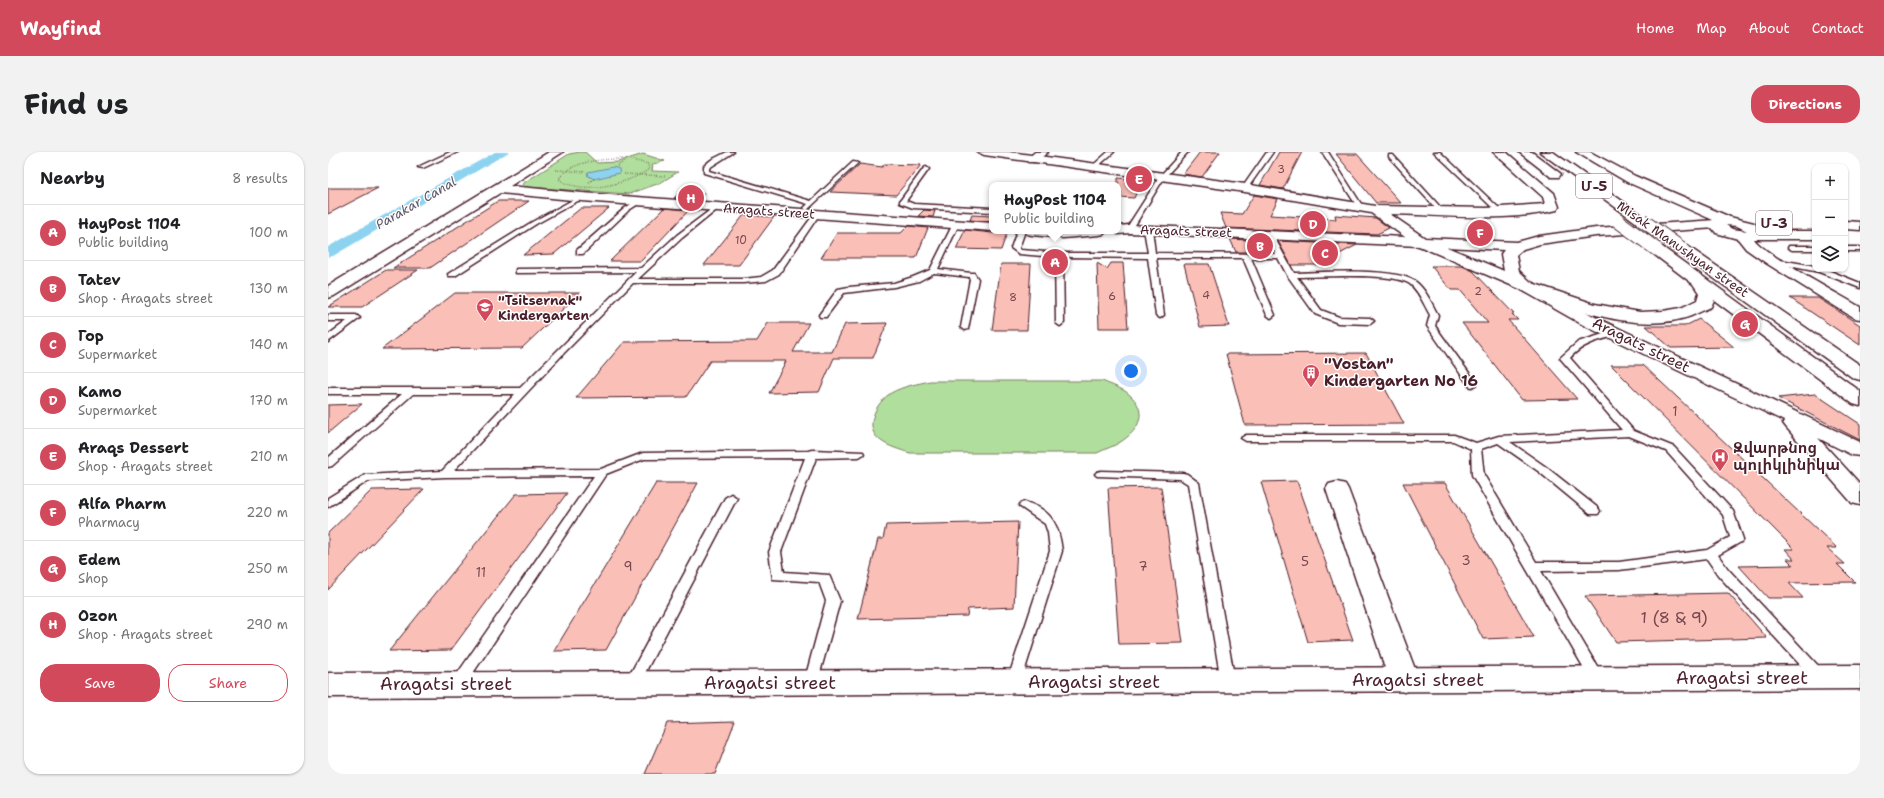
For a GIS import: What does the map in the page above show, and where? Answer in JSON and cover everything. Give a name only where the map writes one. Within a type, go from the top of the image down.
[{"type":"main road","points":[[328,293],[558,152]]},
{"type":"main road","points":[[984,152],[1037,156],[1093,168],[1246,188],[1375,210],[1530,211],[1552,207],[1549,196],[1499,152]]},
{"type":"main road","name":"Մ-5","points":[[1525,152],[1562,180]]},
{"type":"main road","name":"Misak Manushyan street","points":[[1546,152],[1860,374]]},
{"type":"main road","points":[[1582,152],[1631,179],[1734,229]]},
{"type":"main road","name":"Aragats street","points":[[499,189],[582,198],[801,214],[814,209],[989,228]]},
{"type":"main road","points":[[1375,210],[1422,242]]},
{"type":"main road","name":"Misak Manushyan street","points":[[1606,212],[1860,400]]},
{"type":"main road","name":"Մ-3","points":[[1564,238],[1620,240],[1734,229],[1812,224]]},
{"type":"main road","points":[[1848,226],[1860,226]]},
{"type":"main road","name":"Aragats street","points":[[1124,229],[1518,246],[1539,240],[1564,238]]},
{"type":"main road","name":"Մ-3","points":[[1734,229],[1747,239],[1751,246],[1771,260],[1860,314]]},
{"type":"main road","name":"Մ-3","points":[[1564,238],[1596,232],[1734,229],[1812,235]]},
{"type":"main road","points":[[1848,235],[1860,235]]},
{"type":"main road","name":"Aragats street","points":[[1422,242],[1526,286],[1616,333],[1860,450]]},
{"type":"main road","points":[[1518,246],[1508,254],[1508,265],[1514,275],[1526,286],[1561,300],[1611,313],[1643,317],[1671,316],[1692,312],[1705,304],[1707,293],[1700,282]]},
{"type":"main road","points":[[1785,414],[1860,498]]},
{"type":"main road","points":[[1337,489],[1404,680]]},
{"type":"main road","name":"Aragatsi street","points":[[328,685],[1860,677]]},
{"type":"lane","points":[[421,167],[455,152]]},
{"type":"lane","points":[[731,152],[713,160],[706,167],[706,172],[814,209]]},
{"type":"lane","points":[[1093,168],[1111,152]]},
{"type":"lane","points":[[1124,229],[1162,177],[1185,152]]},
{"type":"lane","points":[[1246,188],[1270,152]]},
{"type":"lane","points":[[1325,152],[1360,208]]},
{"type":"lane","points":[[1437,152],[1499,211]]},
{"type":"lane","points":[[1391,156],[1441,211]]},
{"type":"lane","points":[[630,281],[743,281],[763,279],[776,272],[814,209],[855,163]]},
{"type":"lane","points":[[926,169],[902,202],[913,206],[989,210]]},
{"type":"lane","points":[[452,274],[534,223],[582,198]]},
{"type":"lane","points":[[580,252],[627,209],[640,202]]},
{"type":"lane","points":[[445,474],[630,281],[694,224],[717,207]]},
{"type":"lane","points":[[933,271],[956,224]]},
{"type":"lane","points":[[1148,229],[1160,315]]},
{"type":"lane","points":[[1020,234],[1015,248],[1020,252],[1059,255],[1280,256]]},
{"type":"lane","points":[[1269,235],[1291,275],[1318,312],[1338,320],[1370,321]]},
{"type":"lane","points":[[1792,248],[1812,248]]},
{"type":"lane","points":[[1848,249],[1860,249]]},
{"type":"lane","points":[[1059,255],[1060,323]]},
{"type":"lane","points":[[1246,256],[1272,315]]},
{"type":"lane","points":[[1771,260],[1821,270],[1860,286]]},
{"type":"lane","points":[[519,271],[642,270]]},
{"type":"lane","points":[[823,314],[841,291],[894,285],[916,279],[933,271],[971,275],[974,280],[965,327]]},
{"type":"lane","points":[[1291,275],[1397,277],[1411,282],[1434,315],[1431,326],[1472,384]]},
{"type":"lane","points":[[328,318],[356,318],[328,339]]},
{"type":"lane","points":[[1616,333],[1589,340],[1574,347],[1565,358],[1630,433]]},
{"type":"lane","points":[[328,391],[523,391]]},
{"type":"lane","points":[[328,464],[411,391]]},
{"type":"lane","points":[[1246,438],[1454,438],[1476,447],[1499,439],[1630,433],[1670,449],[1729,514],[1736,539],[1710,554],[1619,566],[1532,567]]},
{"type":"lane","points":[[1499,439],[1542,469],[1594,511]]},
{"type":"lane","points":[[1476,447],[1478,474],[1597,678]]},
{"type":"lane","points":[[329,501],[365,478],[445,474],[602,472],[643,456],[812,453],[859,454]]},
{"type":"lane","points":[[811,683],[833,601],[824,578],[778,576],[775,552],[812,453]]},
{"type":"lane","points":[[458,684],[602,472]]},
{"type":"lane","points":[[1101,474],[1183,476],[1193,483],[1228,681]]},
{"type":"lane","points":[[632,684],[732,498]]},
{"type":"lane","points":[[1014,682],[1056,551],[1054,529],[1048,518],[1026,506]]},
{"type":"lane","points":[[1710,554],[1723,572],[1821,678]]},
{"type":"path","points":[[617,166],[628,159]]},
{"type":"path","points":[[628,159],[641,161],[648,164],[649,169],[643,175],[612,184],[577,186],[565,184],[559,181],[559,177],[566,171],[592,162],[628,159]]},
{"type":"path","points":[[551,170],[586,172]]},
{"type":"path","points":[[624,174],[665,176]]},
{"type":"green space","points":[[585,152],[597,163],[618,162],[643,154],[665,161],[653,164],[652,171],[678,172],[660,183],[629,194],[525,187],[522,184],[569,154]]},
{"type":"green space","points":[[930,381],[1102,381],[1125,391],[1132,397],[1140,410],[1140,416],[1135,429],[1129,435],[1119,443],[1097,453],[910,453],[881,441],[873,430],[872,423],[875,411],[881,402],[888,395],[900,389]]},
{"type":"water","points":[[613,167],[619,169],[620,173],[594,179],[587,175],[589,174],[587,173],[588,172]]},
{"type":"building","points":[[1200,152],[1220,152],[1202,177],[1183,174]]},
{"type":"building","points":[[1279,152],[1302,152],[1283,189],[1260,185]]},
{"type":"building","points":[[1336,154],[1357,154],[1401,203],[1376,203]]},
{"type":"building","points":[[860,164],[882,167],[884,164],[921,165],[896,195],[830,192]]},
{"type":"building","points":[[1118,178],[1142,180],[1134,198],[1121,197],[1121,182],[1118,182]]},
{"type":"building","points":[[328,188],[378,188],[328,214]]},
{"type":"building","points":[[683,190],[704,194],[699,200],[674,198]]},
{"type":"building","points":[[1254,195],[1278,199],[1270,215],[1336,219],[1335,215],[1376,218],[1389,228],[1377,234],[1226,228],[1220,213],[1242,214]]},
{"type":"building","points":[[498,201],[529,201],[430,268],[393,268]]},
{"type":"building","points":[[581,208],[609,208],[554,254],[523,255]]},
{"type":"building","points":[[664,208],[689,210],[641,261],[610,261]]},
{"type":"building","points":[[924,210],[935,211],[933,217],[918,216]]},
{"type":"building","points":[[744,215],[774,217],[739,265],[704,265]]},
{"type":"building","points":[[972,215],[989,216],[989,222],[970,220]]},
{"type":"building","points":[[908,226],[928,228],[916,258],[821,258],[837,233],[901,233]]},
{"type":"building","points":[[965,230],[989,233],[989,234],[1007,234],[1001,250],[956,249]]},
{"type":"building","points":[[1230,239],[1267,241],[1273,252],[1236,252]]},
{"type":"building","points":[[1278,241],[1357,245],[1318,265],[1291,265]]},
{"type":"building","points":[[1097,263],[1107,269],[1111,263],[1123,263],[1128,328],[1099,328]]},
{"type":"building","points":[[1001,264],[1031,264],[1027,330],[992,330]]},
{"type":"building","points":[[1184,264],[1209,264],[1229,326],[1200,327]]},
{"type":"building","points":[[1431,266],[1462,266],[1473,271],[1514,314],[1512,314],[1518,320],[1508,320],[1577,399],[1522,400],[1462,323],[1488,323],[1460,290],[1451,290]]},
{"type":"building","points":[[386,270],[418,270],[362,307],[328,307]]},
{"type":"building","name":"\"Tsitsernak\" Kindergarten","points":[[455,293],[580,293],[522,348],[382,349]]},
{"type":"building","points":[[1790,298],[1818,298],[1860,325],[1860,345]]},
{"type":"building","points":[[1699,319],[1734,347],[1671,348],[1646,326],[1685,326]]},
{"type":"building","points":[[768,323],[809,323],[793,352],[832,352],[845,324],[887,323],[873,358],[834,358],[819,392],[769,393],[786,361],[710,361],[686,397],[576,398],[624,342],[757,341]]},
{"type":"building","name":"\"Vostan\" Kindergarten No 16","points":[[1366,353],[1404,424],[1245,425],[1226,354]]},
{"type":"building","points":[[1611,365],[1643,365],[1837,548],[1827,548],[1845,564],[1837,564],[1855,582],[1789,583],[1803,598],[1768,598],[1739,566],[1793,565],[1787,559],[1794,559],[1785,549],[1794,549]]},
{"type":"building","points":[[1815,394],[1860,424],[1860,440],[1778,398]]},
{"type":"building","points":[[362,404],[328,433],[328,405]]},
{"type":"building","points":[[1297,481],[1353,640],[1308,642],[1261,482]]},
{"type":"building","points":[[656,483],[698,483],[606,650],[554,651]]},
{"type":"building","points":[[1403,483],[1445,483],[1534,637],[1483,639]]},
{"type":"building","points":[[1161,487],[1183,643],[1119,644],[1108,488]]},
{"type":"building","points":[[424,489],[328,590],[328,533],[372,490]]},
{"type":"building","points":[[567,493],[451,650],[389,651],[516,494]]},
{"type":"building","points":[[1018,522],[1014,607],[968,609],[967,616],[858,619],[878,539],[883,539],[886,525]]},
{"type":"building","points":[[1728,593],[1767,638],[1616,642],[1585,596]]},
{"type":"building","points":[[735,721],[715,774],[645,774],[667,723]]},
{"type":"waterway","name":"Parakar Canal","points":[[328,253],[503,152]]},
{"type":"place","name":"Araqs Dessert","points":[[1139,179]]},
{"type":"place","name":"Ozon","points":[[691,198]]},
{"type":"place","name":"Kamo","points":[[1313,224]]},
{"type":"place","name":"Alfa Pharm","points":[[1480,233]]},
{"type":"place","name":"Tatev","points":[[1260,246]]},
{"type":"place","name":"Гор","points":[[1325,253]]},
{"type":"place","name":"HayPost 1104","points":[[1055,262]]},
{"type":"place","name":"\"Tsitsernak\" Kindergarten","points":[[485,322]]},
{"type":"place","name":"Edem","points":[[1745,324]]},
{"type":"place","name":"\"Vostan\" Kindergarten No 16","points":[[1311,388]]},
{"type":"place","name":"Զվարթնոց պոլիկլինիկա","points":[[1720,472]]}]
